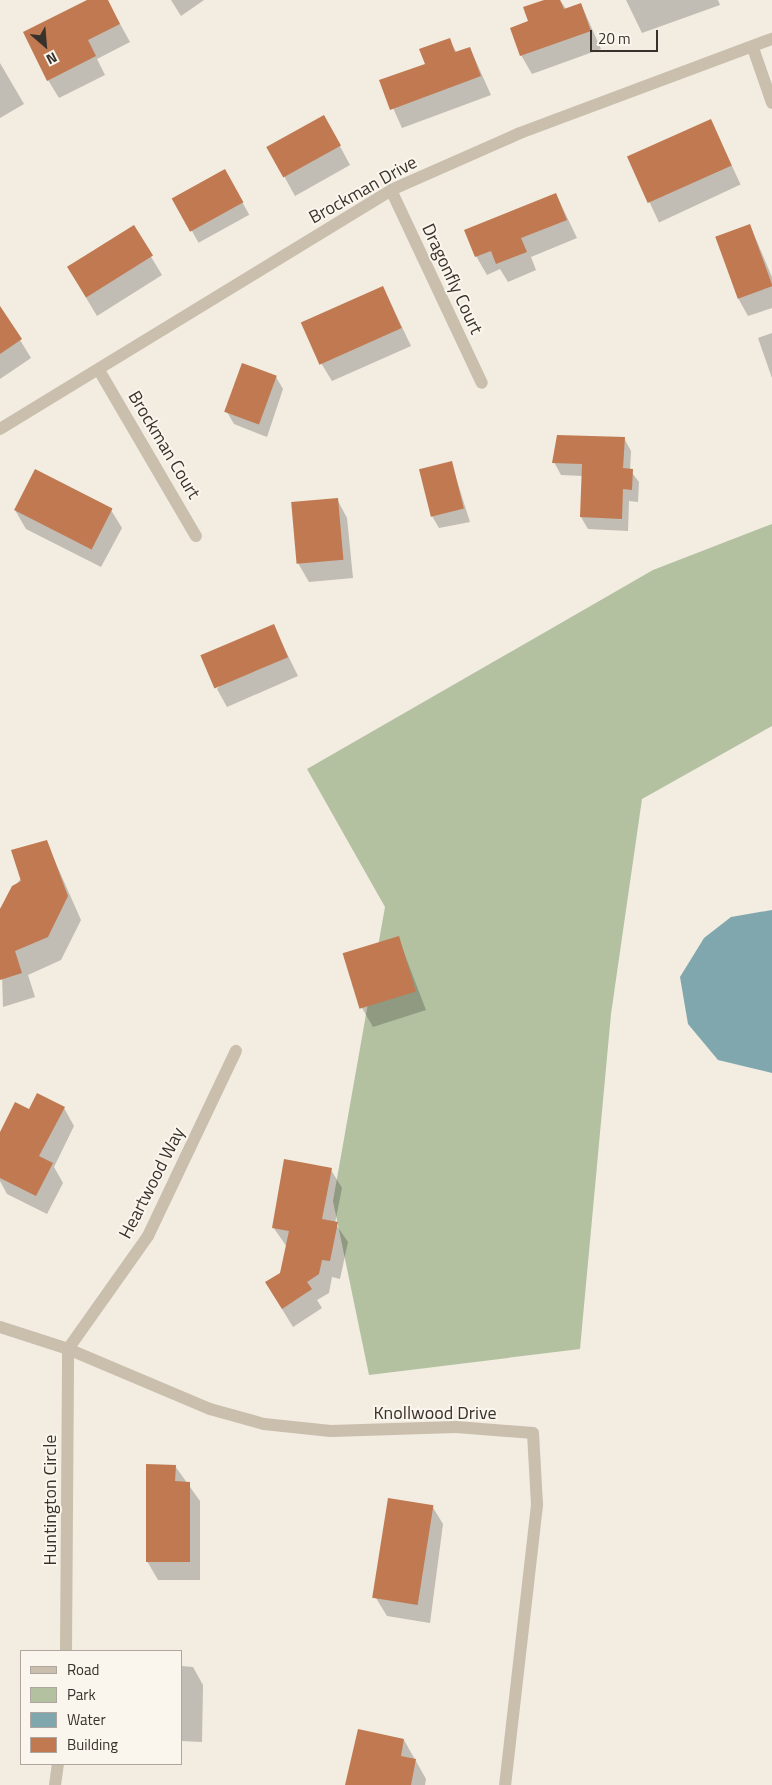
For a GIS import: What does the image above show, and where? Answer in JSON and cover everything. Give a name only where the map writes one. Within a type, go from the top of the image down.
[{"type":"street","name":"Brockman Drive","points":[[0,429],[100,372],[391,190],[520,133],[752,48],[772,38]]},
{"type":"street","points":[[752,48],[772,103]]},
{"type":"street","name":"Dragonfly Court","points":[[391,190],[482,383]]},
{"type":"street","name":"Brockman Court","points":[[100,372],[196,536]]},
{"type":"street","name":"Heartwood Way","points":[[68,1349],[148,1236],[236,1051]]},
{"type":"street","name":"Knollwood Drive","points":[[0,1327],[68,1349],[161,1391],[264,1424],[331,1431],[456,1427],[533,1433],[537,1505],[505,1785]]},
{"type":"street","name":"Huntington Circle","points":[[66,1650],[68,1349]]},
{"type":"street","points":[[55,1785],[58,1765]]},
{"type":"green space","points":[[772,524],[772,726],[642,799],[611,1014],[580,1349],[369,1375],[333,1201],[385,907],[307,769],[653,570]]},
{"type":"water","points":[[772,910],[772,1073],[718,1060],[688,1024],[680,977],[704,938],[731,917]]},
{"type":"building","points":[[87,0],[108,0],[120,24],[88,40],[96,56],[47,81],[23,32]]},
{"type":"building","points":[[544,0],[560,0],[564,9],[581,3],[591,31],[520,56],[510,28],[528,21],[523,7]]},
{"type":"building","points":[[450,38],[455,52],[470,47],[481,76],[390,110],[379,80],[425,64],[419,49]]},
{"type":"building","points":[[324,115],[341,146],[283,178],[266,147]]},
{"type":"building","points":[[711,119],[732,166],[648,203],[627,156]]},
{"type":"building","points":[[225,169],[243,202],[190,232],[172,199]]},
{"type":"building","points":[[556,193],[567,220],[521,238],[527,252],[496,264],[491,251],[475,257],[464,230]]},
{"type":"building","points":[[750,224],[772,286],[738,299],[715,237]]},
{"type":"building","points":[[134,225],[153,256],[86,297],[67,267]]},
{"type":"building","points":[[383,286],[402,328],[319,365],[301,323]]},
{"type":"building","points":[[0,306],[22,339],[0,354]]},
{"type":"building","points":[[242,363],[277,376],[259,425],[224,412]]},
{"type":"building","points":[[557,435],[625,437],[623,468],[633,469],[632,490],[623,489],[622,519],[580,517],[582,464],[552,463]]},
{"type":"building","points":[[452,461],[464,509],[431,517],[419,469]]},
{"type":"building","points":[[35,469],[113,508],[92,549],[14,510]]},
{"type":"building","points":[[338,498],[343,560],[297,564],[291,502]]},
{"type":"building","points":[[274,624],[288,657],[214,688],[200,655]]},
{"type":"building","points":[[47,840],[68,896],[48,937],[15,951],[22,973],[0,980],[0,909],[12,886],[21,881],[11,850]]},
{"type":"building","points":[[399,936],[416,991],[360,1009],[343,953]]},
{"type":"building","points":[[37,1093],[65,1107],[39,1156],[53,1163],[36,1196],[0,1178],[0,1132],[15,1102],[29,1109]]},
{"type":"building","points":[[284,1159],[332,1168],[322,1219],[338,1222],[330,1261],[322,1260],[319,1274],[307,1282],[312,1289],[282,1309],[265,1282],[280,1273],[289,1231],[272,1228]]},
{"type":"building","points":[[146,1464],[176,1465],[175,1481],[190,1482],[190,1562],[146,1562]]},
{"type":"building","points":[[388,1498],[433,1505],[418,1605],[372,1598]]},
{"type":"building","points":[[358,1729],[404,1739],[401,1756],[416,1759],[411,1785],[345,1785]]}]
